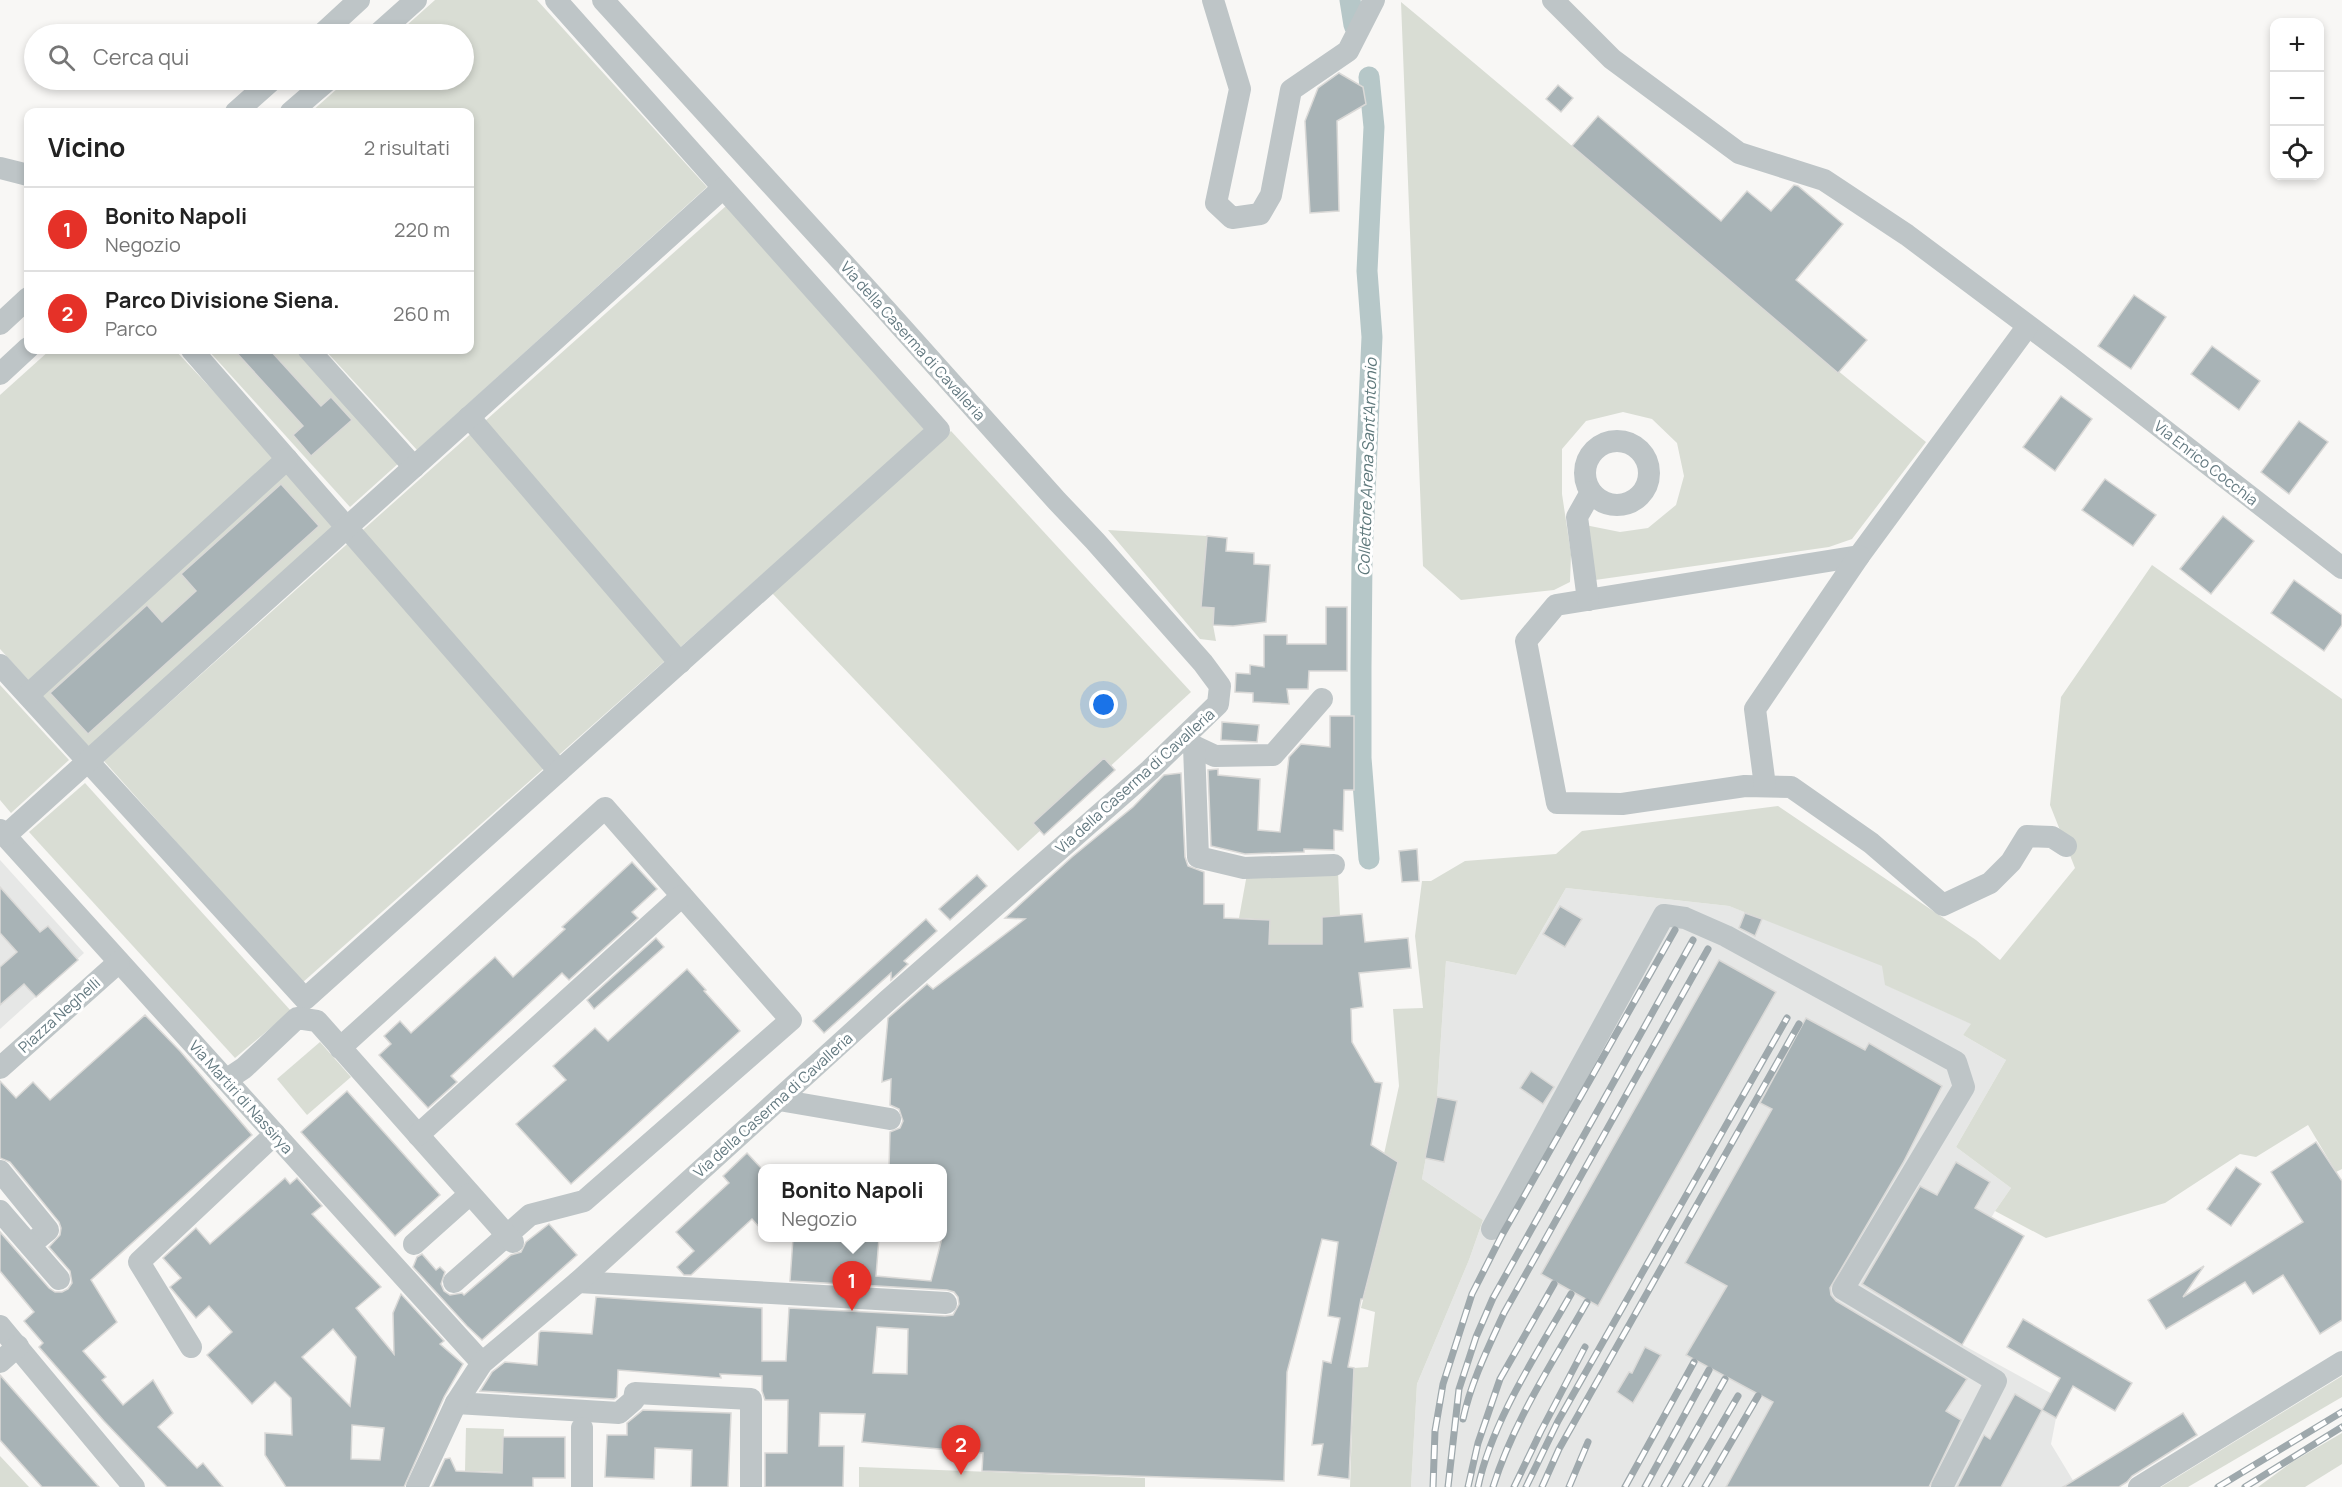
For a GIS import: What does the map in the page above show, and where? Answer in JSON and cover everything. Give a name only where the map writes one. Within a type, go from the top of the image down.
[{"type":"street","points":[[333,24],[359,0]]},
{"type":"street","points":[[389,24],[416,0]]},
{"type":"street","points":[[0,665],[305,999],[939,430],[556,0]]},
{"type":"street","name":"Via della Caserma di Cavalleria","points":[[417,1487],[456,1403],[482,1363],[578,1282],[887,1001],[1188,743],[1218,704],[1220,686],[1203,663],[886,310],[603,0]]},
{"type":"street","points":[[1213,0],[1240,89],[1216,202],[1232,218],[1260,214],[1272,195],[1291,90],[1348,51],[1374,0]]},
{"type":"street","name":"Via Enrico Cocchia","points":[[1554,0],[1612,59],[1739,153],[1824,180],[1906,236],[2070,357],[2342,568]]},
{"type":"street","points":[[240,108],[261,90]]},
{"type":"street","points":[[296,108],[316,90]]},
{"type":"street","points":[[0,168],[24,174]]},
{"type":"street","points":[[3,833],[88,761],[723,188]]},
{"type":"street","points":[[0,324],[24,302]]},
{"type":"street","points":[[1765,786],[1755,709],[1860,556],[2028,327]]},
{"type":"street","points":[[0,374],[24,352]]},
{"type":"street","points":[[195,354],[559,771]]},
{"type":"street","points":[[313,354],[414,467]]},
{"type":"street","points":[[469,417],[680,663]]},
{"type":"street","points":[[28,695],[287,459]]},
{"type":"street","points":[[1588,600],[1577,516],[1591,492]]},
{"type":"street","points":[[1860,556],[1556,605],[1526,641],[1557,802],[1622,804],[1745,786],[1791,787],[1871,843],[1942,905],[1990,883],[2011,862],[2027,836],[2052,837],[2066,846]]},
{"type":"street","points":[[1188,743],[1215,756],[1273,755],[1322,699]]},
{"type":"street","points":[[1188,743],[1198,857],[1244,868],[1334,865]]},
{"type":"street","points":[[340,1048],[605,808],[791,1020],[585,1201],[530,1215],[510,1238],[454,1281]]},
{"type":"street","name":"Via Martiri di Nassirya","points":[[3,833],[482,1363]]},
{"type":"street","points":[[418,1135],[682,896]]},
{"type":"street","points":[[1492,1229],[1664,915],[1685,918],[1726,936],[1956,1062],[1964,1087],[1843,1290],[1996,1381],[1942,1487]]},
{"type":"street","name":"Piazza Neghelli","points":[[0,1068],[119,962]]},
{"type":"street","points":[[226,1080],[244,1068],[297,1018],[317,1021],[510,1238]]},
{"type":"street","points":[[779,1100],[890,1119]]},
{"type":"street","points":[[191,1347],[139,1262],[275,1134]]},
{"type":"street","points":[[0,1171],[48,1230],[30,1245]]},
{"type":"street","points":[[414,1244],[470,1194]]},
{"type":"street","points":[[0,1211],[59,1278]]},
{"type":"street","points":[[578,1282],[946,1303]]},
{"type":"street","points":[[0,1326],[134,1487]]},
{"type":"street","points":[[0,1362],[18,1346]]},
{"type":"street","points":[[2139,1487],[2342,1362]]},
{"type":"street","points":[[456,1403],[620,1413],[634,1400],[635,1393],[752,1399],[751,1487]]},
{"type":"street","points":[[582,1428],[582,1487]]},
{"type":"shaded area","points":[[435,0],[537,0],[707,187],[417,450],[329,354],[474,354],[474,108],[316,108],[336,90],[474,90],[474,24],[408,24]]},
{"type":"shaded area","points":[[1401,2],[1793,334],[1926,442],[1852,539],[1829,547],[1595,580],[1585,525],[1620,532],[1648,528],[1676,505],[1684,476],[1677,443],[1652,419],[1623,412],[1586,421],[1562,449],[1562,494],[1571,554],[1570,582],[1554,590],[1461,600],[1423,566]]},
{"type":"shaded area","points":[[726,206],[925,430],[302,983],[104,761]]},
{"type":"shaded area","points":[[46,354],[179,354],[277,459],[32,684],[0,649],[0,395]]},
{"type":"shaded area","points":[[212,354],[302,354],[400,462],[350,507]]},
{"type":"shaded area","points":[[951,431],[1191,692],[1018,851],[772,593]]},
{"type":"shaded area","points":[[285,471],[336,527],[91,749],[40,693]]},
{"type":"shaded area","points":[[1108,530],[1207,536],[1201,607],[1214,608],[1213,625],[1216,641],[1200,639]]},
{"type":"shaded area","points":[[2152,565],[2342,699],[2342,1169],[2336,1172],[2308,1125],[2256,1157],[2240,1154],[2165,1203],[2046,1238],[1995,1211],[2011,1188],[1956,1147],[2006,1060],[1963,1035],[1971,1024],[1885,985],[1882,966],[1729,906],[1566,888],[1516,975],[1446,961],[1437,1097],[1422,1179],[1483,1220],[1469,1260],[1417,1384],[1411,1487],[1350,1487],[1354,1368],[1368,1367],[1375,1312],[1361,1308],[1398,1163],[1384,1154],[1399,1086],[1393,1009],[1423,1008],[1415,936],[1422,881],[1431,881],[1465,861],[1556,854],[1582,831],[1778,806],[1976,940],[2000,960],[2075,868],[2050,805],[2061,697]]},
{"type":"shaded area","points":[[0,685],[69,760],[11,813],[0,800]]},
{"type":"shaded area","points":[[85,783],[291,1011],[235,1058],[29,832]]},
{"type":"shaded area","points":[[0,860],[84,953],[0,1029]]},
{"type":"shaded area","points":[[1338,872],[1340,916],[1322,917],[1322,944],[1265,944],[1270,920],[1239,918],[1247,874]]},
{"type":"shaded area","points":[[1566,888],[1729,906],[1851,952],[1883,966],[1886,985],[1972,1024],[1963,1035],[2006,1060],[1956,1147],[2011,1188],[1995,1211],[1930,1327],[2065,1401],[2056,1418],[2051,1444],[2077,1487],[1411,1487],[1417,1384],[1469,1260],[1483,1220],[1422,1179],[1437,1097],[1446,961],[1516,975]]},
{"type":"shaded area","points":[[320,1042],[351,1077],[307,1115],[277,1079]]},
{"type":"shaded area","points":[[2342,1376],[2342,1397],[2188,1487],[2161,1487]]},
{"type":"shaded area","points":[[466,1428],[504,1429],[502,1472],[465,1471]]},
{"type":"shaded area","points":[[2342,1433],[2342,1464],[2305,1487],[2258,1487],[2292,1462]]},
{"type":"shaded area","points":[[0,1456],[29,1487],[0,1487]]},
{"type":"shaded area","points":[[859,1467],[1145,1478],[1145,1487],[859,1487]]},
{"type":"building","points":[[1339,73],[1363,87],[1366,104],[1337,121],[1339,211],[1310,213],[1305,121],[1318,88]]},
{"type":"building","points":[[1558,85],[1573,98],[1561,112],[1546,99]]},
{"type":"building","points":[[1598,116],[1721,221],[1747,191],[1771,211],[1794,185],[1843,224],[1796,280],[1867,340],[1838,373],[1572,146]]},
{"type":"building","points":[[2134,295],[2166,317],[2131,369],[2098,346]]},
{"type":"building","points":[[2212,346],[2260,381],[2239,410],[2191,374]]},
{"type":"building","points":[[238,354],[274,354],[321,406],[331,397],[352,420],[311,456],[293,435],[303,426]]},
{"type":"building","points":[[2061,396],[2092,419],[2055,471],[2023,447]]},
{"type":"building","points":[[2299,421],[2328,442],[2289,494],[2261,472]]},
{"type":"building","points":[[2105,479],[2156,515],[2133,546],[2082,510]]},
{"type":"building","points":[[281,484],[319,526],[88,734],[50,693],[147,605],[162,622],[196,591],[181,574]]},
{"type":"building","points":[[2223,516],[2254,541],[2211,594],[2180,569]]},
{"type":"building","points":[[1207,536],[1227,538],[1226,551],[1254,553],[1254,564],[1270,565],[1266,622],[1233,626],[1213,625],[1214,608],[1201,607]]},
{"type":"building","points":[[2294,580],[2342,615],[2342,625],[2324,651],[2271,613]]},
{"type":"building","points":[[1326,607],[1347,607],[1347,671],[1309,671],[1308,689],[1287,689],[1289,704],[1253,702],[1253,693],[1235,692],[1236,673],[1250,674],[1250,665],[1264,667],[1264,635],[1287,635],[1287,644],[1326,644]]},
{"type":"building","points":[[1330,716],[1354,716],[1354,790],[1344,790],[1343,831],[1334,830],[1334,850],[1304,849],[1304,852],[1245,854],[1211,846],[1208,770],[1218,769],[1218,775],[1260,779],[1258,830],[1280,832],[1289,757],[1301,744],[1330,747]]},
{"type":"building","points":[[1222,722],[1259,725],[1257,742],[1221,740]]},
{"type":"building","points":[[1104,758],[1115,770],[1044,835],[1033,823]]},
{"type":"building","points":[[1181,773],[1185,857],[1188,866],[1204,872],[1204,904],[1224,904],[1224,918],[1270,920],[1269,944],[1322,944],[1322,917],[1362,914],[1365,942],[1408,938],[1411,968],[1359,973],[1363,1007],[1351,1009],[1352,1042],[1375,1082],[1382,1083],[1371,1145],[1398,1162],[1363,1299],[1361,1299],[1348,1367],[1354,1368],[1349,1479],[1318,1475],[1323,1444],[1312,1445],[1323,1361],[1331,1363],[1340,1318],[1328,1316],[1338,1242],[1322,1239],[1287,1372],[1284,1481],[982,1471],[983,1453],[862,1442],[865,1414],[820,1413],[819,1446],[844,1446],[843,1487],[765,1487],[765,1453],[787,1453],[788,1400],[765,1400],[762,1391],[762,1376],[720,1374],[721,1378],[618,1370],[617,1397],[614,1399],[480,1391],[492,1372],[505,1362],[537,1365],[541,1331],[592,1334],[596,1297],[762,1308],[762,1361],[786,1361],[789,1308],[953,1315],[959,1304],[958,1297],[954,1292],[947,1290],[790,1281],[793,1242],[879,1242],[876,1276],[931,1281],[941,1242],[947,1242],[947,1164],[889,1164],[890,1132],[900,1128],[903,1121],[899,1109],[890,1105],[891,1079],[882,1082],[888,1018],[927,984],[933,989],[1025,919],[1005,918],[1072,857],[1133,807],[1164,775]],"holes":[[[877,1327],[908,1329],[907,1374],[873,1373]]]},
{"type":"building","points":[[1417,849],[1419,881],[1402,882],[1399,851]]},
{"type":"building","points":[[632,862],[657,889],[632,912],[638,918],[569,980],[562,973],[451,1076],[457,1082],[428,1108],[379,1055],[391,1044],[384,1036],[400,1021],[411,1033],[495,957],[513,977],[565,929],[562,927]]},
{"type":"building","points":[[977,875],[987,886],[950,920],[939,909]]},
{"type":"building","points":[[0,887],[40,932],[48,926],[78,960],[36,997],[24,984],[0,1005],[0,967],[17,952],[0,933]]},
{"type":"building","points":[[1560,906],[1582,919],[1565,947],[1543,934]]},
{"type":"building","points":[[1745,913],[1762,919],[1755,936],[1739,928]]},
{"type":"building","points":[[926,919],[937,931],[904,961],[908,964],[891,980],[891,973],[824,1033],[813,1021]]},
{"type":"building","points":[[656,938],[664,947],[594,1009],[587,1000]]},
{"type":"building","points":[[1719,960],[1776,992],[1598,1306],[1541,1274]]},
{"type":"building","points":[[687,969],[740,1031],[571,1184],[516,1124],[566,1080],[553,1066],[595,1028],[608,1041]]},
{"type":"building","points":[[145,1015],[180,1051],[252,1135],[91,1280],[117,1322],[83,1351],[106,1377],[102,1380],[123,1405],[153,1380],[173,1413],[158,1427],[197,1468],[203,1463],[223,1487],[167,1487],[104,1421],[39,1347],[43,1343],[24,1321],[34,1312],[0,1271],[0,1232],[49,1288],[55,1292],[62,1292],[72,1283],[70,1271],[49,1247],[60,1235],[59,1222],[10,1162],[0,1158],[0,1081],[16,1098],[33,1082],[50,1100]]},
{"type":"building","points":[[1806,1018],[1865,1050],[1869,1043],[1942,1086],[1903,1163],[1830,1288],[1831,1295],[1836,1301],[1967,1379],[1946,1411],[1961,1420],[1929,1487],[1726,1487],[1773,1402],[1686,1355],[1727,1286],[1685,1263],[1772,1109],[1760,1103]]},
{"type":"building","points":[[1531,1071],[1554,1087],[1543,1104],[1520,1088]]},
{"type":"building","points":[[347,1091],[440,1195],[395,1236],[301,1132]]},
{"type":"building","points":[[1437,1097],[1457,1101],[1444,1162],[1425,1158]]},
{"type":"building","points":[[2316,1142],[2342,1181],[2342,1320],[2320,1334],[2283,1275],[2253,1294],[2245,1282],[2166,1329],[2148,1300],[2204,1266],[2183,1297],[2303,1222],[2271,1172]]},
{"type":"building","points":[[747,1153],[758,1165],[758,1226],[752,1219],[691,1275],[684,1275],[677,1267],[694,1251],[676,1232],[729,1183],[723,1176]]},
{"type":"building","points":[[1956,1162],[1990,1182],[1975,1208],[2024,1236],[1962,1345],[1862,1284],[1920,1186],[1937,1195]]},
{"type":"building","points":[[2236,1167],[2261,1184],[2231,1226],[2207,1209]]},
{"type":"building","points":[[285,1178],[290,1184],[297,1178],[322,1206],[312,1214],[381,1287],[356,1308],[394,1354],[393,1313],[401,1294],[444,1341],[440,1344],[463,1364],[444,1397],[404,1487],[286,1487],[265,1455],[265,1433],[292,1435],[291,1398],[275,1382],[252,1404],[207,1355],[232,1332],[209,1306],[196,1318],[170,1287],[181,1278],[163,1258],[196,1228],[210,1244]],"holes":[[[333,1329],[356,1357],[350,1406],[302,1357]],[[352,1425],[384,1428],[380,1460],[351,1459]]]},
{"type":"building","points":[[549,1224],[577,1255],[482,1340],[413,1267],[417,1257],[422,1254],[436,1270],[440,1267],[445,1272],[441,1284],[444,1291],[450,1295],[462,1293],[464,1295],[511,1255],[521,1252],[526,1242]]},
{"type":"building","points":[[2023,1319],[2132,1383],[2115,1411],[2073,1386],[2056,1418],[2042,1410],[2060,1378],[2007,1347]]},
{"type":"building","points":[[1645,1347],[1661,1355],[1633,1403],[1617,1392],[1629,1372],[1632,1373]]},
{"type":"building","points":[[0,1375],[99,1487],[42,1487],[0,1440]]},
{"type":"building","points":[[2015,1394],[2042,1410],[2001,1487],[1957,1487],[1984,1435],[1990,1439]]},
{"type":"building","points":[[643,1410],[731,1413],[728,1487],[691,1487],[692,1450],[655,1448],[654,1479],[605,1477],[607,1435],[627,1435],[627,1423]]},
{"type":"building","points":[[2183,1413],[2197,1435],[2132,1476],[2119,1487],[2063,1487]]},
{"type":"building","points":[[503,1437],[565,1437],[565,1478],[533,1478],[533,1487],[432,1487],[445,1459],[450,1458],[456,1471],[502,1473]]},
{"type":"waterway","name":"Collettore Arena Sant'Antonio","points":[[1350,0],[1354,25]]},
{"type":"waterway","name":"Collettore Arena Sant'Antonio","points":[[1369,77],[1374,127],[1367,271],[1372,337],[1362,559],[1361,667],[1361,758],[1369,859]]},
{"type":"railway","points":[[1433,1487],[1435,1431],[1443,1384],[1472,1294],[1502,1235],[1675,930]]},
{"type":"railway","points":[[1448,1487],[1459,1389],[1476,1337],[1493,1298],[1693,940]]},
{"type":"railway","points":[[1463,1419],[1475,1378],[1504,1313],[1708,949]]},
{"type":"railway","points":[[1526,1487],[1558,1421],[1787,1018]]},
{"type":"railway","points":[[1542,1487],[1559,1449],[1799,1024]]},
{"type":"railway","points":[[1468,1487],[1478,1443],[1500,1379],[1554,1284]]},
{"type":"railway","points":[[1478,1487],[1485,1462],[1505,1412],[1571,1294]]},
{"type":"railway","points":[[1493,1487],[1523,1415],[1587,1302]]},
{"type":"railway","points":[[1514,1487],[1585,1347]]},
{"type":"railway","points":[[1625,1487],[1694,1362]]},
{"type":"railway","points":[[1645,1487],[1709,1370]]},
{"type":"railway","points":[[1664,1487],[1725,1379]]},
{"type":"railway","points":[[1685,1487],[1738,1396]]},
{"type":"railway","points":[[1705,1487],[1758,1396]]},
{"type":"railway","points":[[2218,1487],[2342,1412]]},
{"type":"railway","points":[[2245,1487],[2342,1427]]},
{"type":"railway","points":[[1569,1487],[1588,1442]]},
{"type":"place","name":"Bonito Napoli","points":[[852,1311]]},
{"type":"place","name":"Parco Divisione Siena.","points":[[961,1475]]}]
